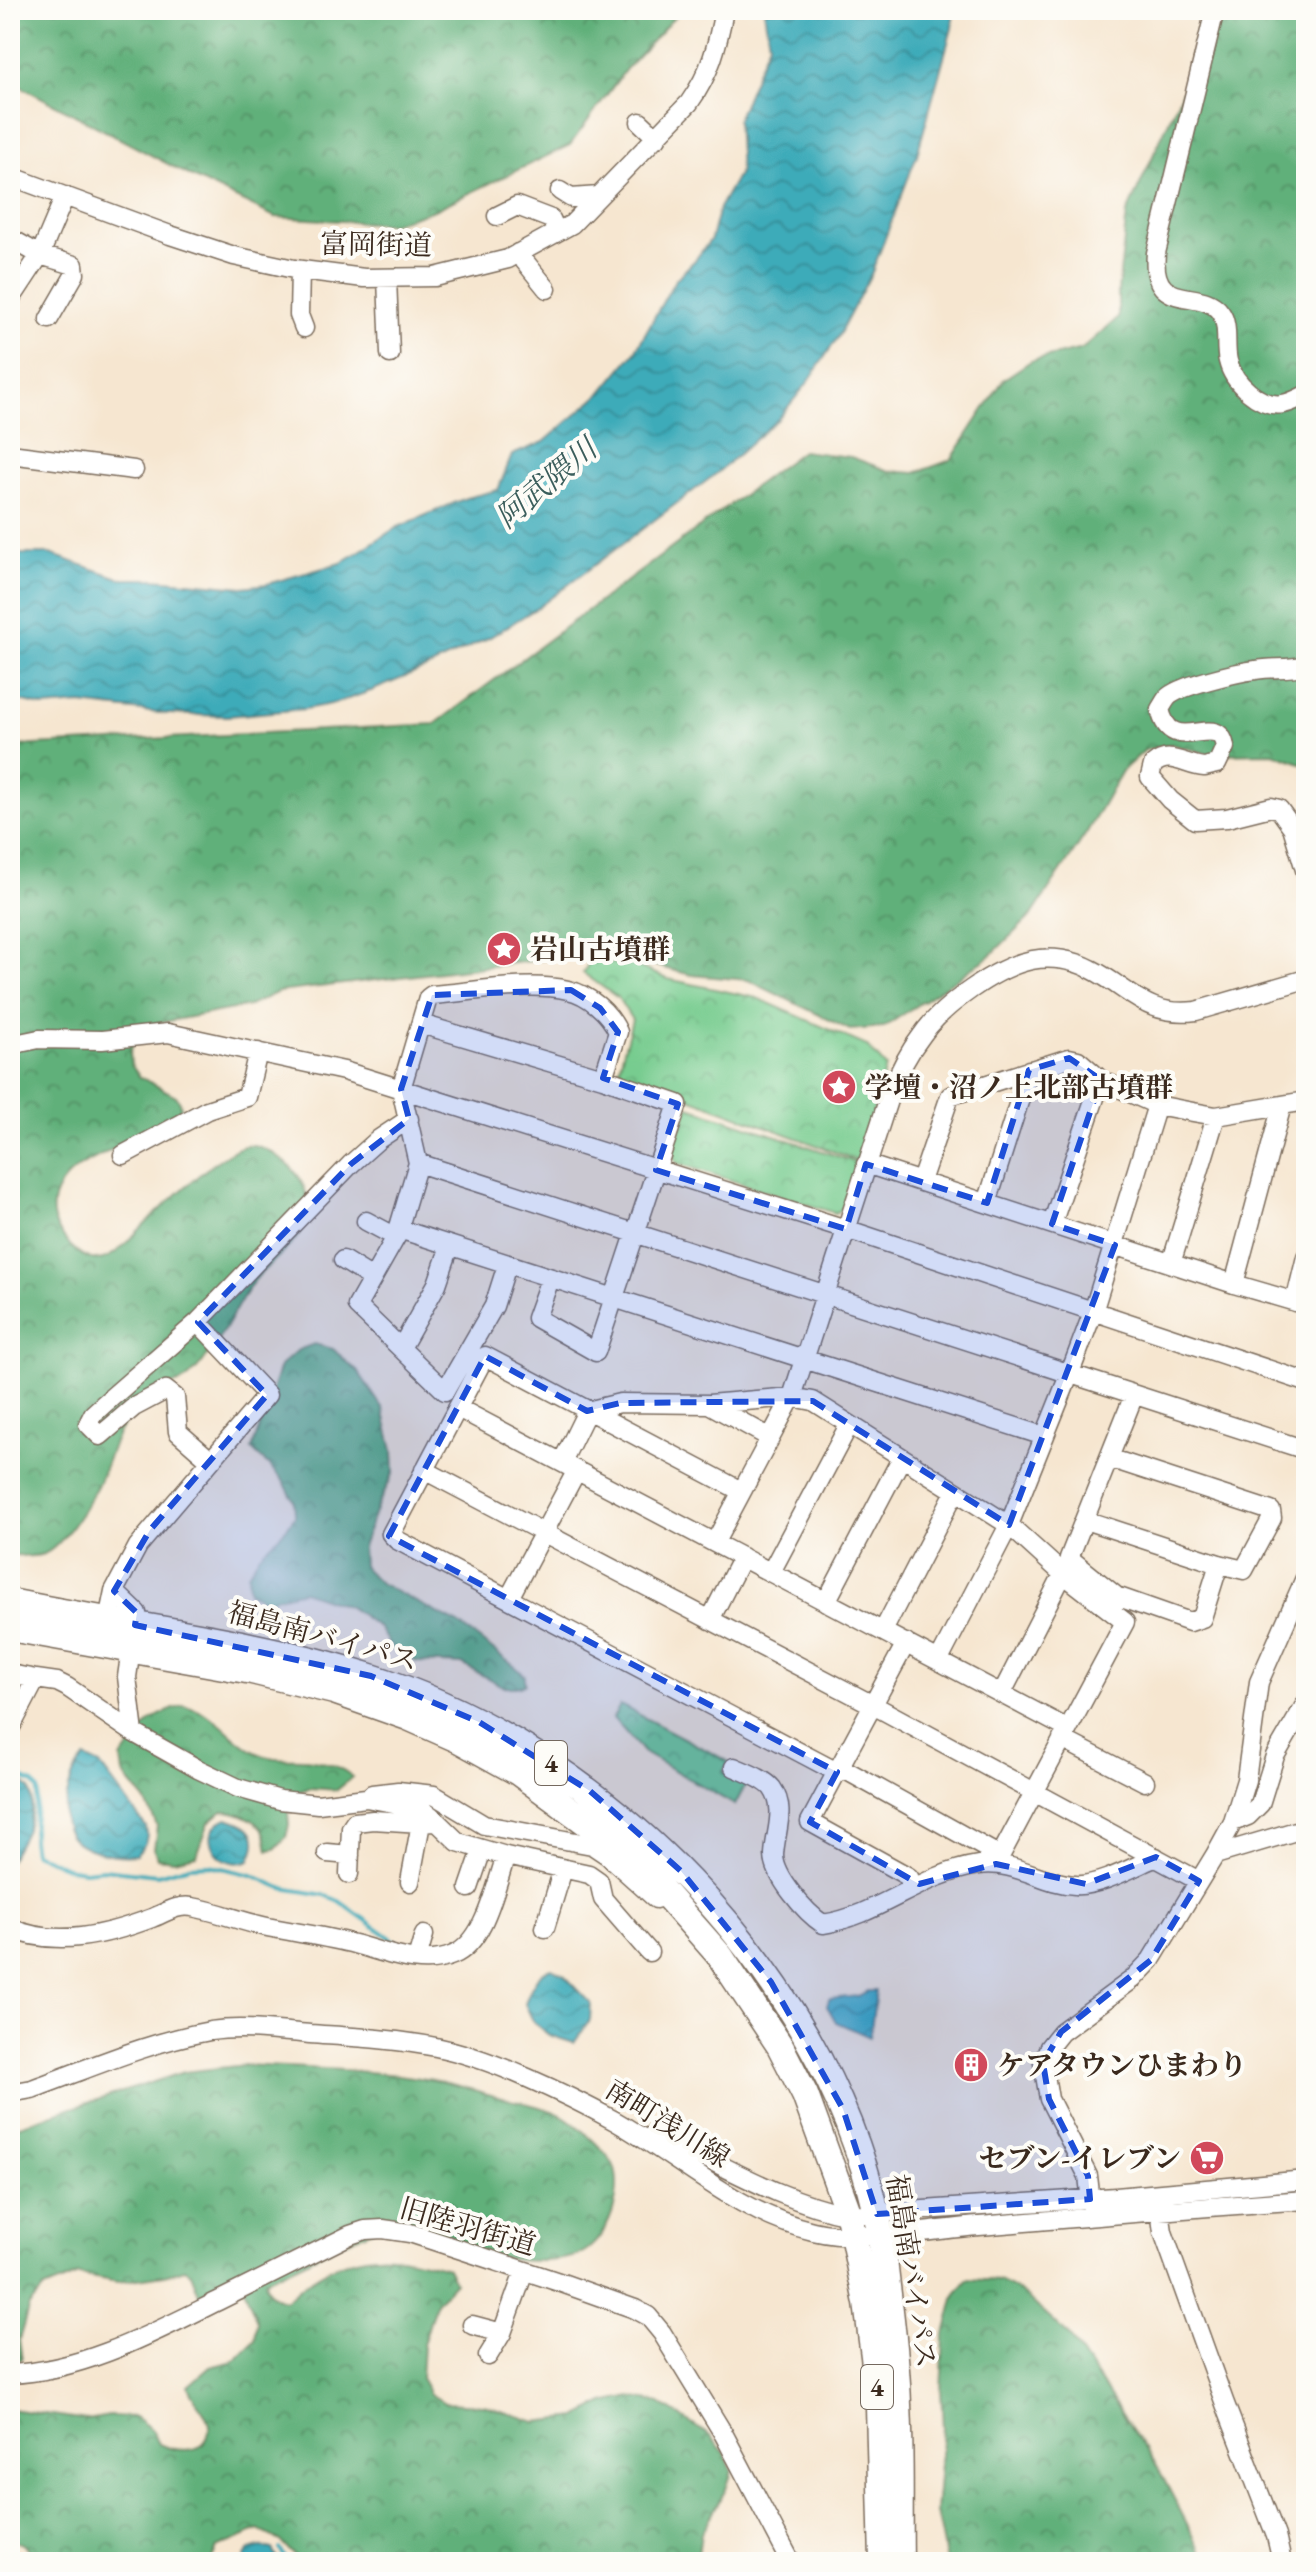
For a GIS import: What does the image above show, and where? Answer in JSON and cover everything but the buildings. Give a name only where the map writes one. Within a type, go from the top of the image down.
[{"type":"highway","name":"福島南バイパス","points":[[10,1602],[108,1620],[133,1637],[334,1691],[408,1717],[460,1740],[518,1772],[613,1842],[647,1873],[712,1947],[786,2058],[805,2095],[851,2225],[867,2303],[876,2369],[883,2562]]},
{"type":"highway","name":"福島南バイパス","points":[[10,1628],[262,1648],[371,1676],[479,1722],[537,1754],[590,1791],[681,1871],[771,1982],[818,2058],[843,2109],[862,2159],[878,2224],[895,2356],[899,2408],[900,2562]]},
{"type":"street","name":"富岡街道","points":[[10,176],[234,256],[300,270],[364,278],[435,277],[508,259],[572,224],[657,138],[704,82],[717,52],[724,10]]},
{"type":"street","points":[[1215,10],[1156,253],[1155,268],[1162,284],[1173,296],[1212,303],[1223,314],[1228,361],[1236,380],[1249,392],[1264,402],[1281,405],[1306,395]]},
{"type":"street","points":[[640,122],[657,138]]},
{"type":"street","points":[[560,191],[571,198],[599,196]]},
{"type":"street","points":[[11,299],[40,255],[65,196]]},
{"type":"street","points":[[497,216],[517,206],[551,219],[557,232]]},
{"type":"street","points":[[10,238],[40,255],[74,265],[75,274],[49,319]]},
{"type":"street","points":[[518,253],[547,289]]},
{"type":"street","points":[[300,270],[299,315],[304,328]]},
{"type":"street","points":[[387,278],[390,354]]},
{"type":"street","points":[[10,454],[134,470]]},
{"type":"street","points":[[1306,665],[1233,674],[1191,686],[1167,697],[1160,709],[1163,723],[1169,730],[1216,733],[1222,736],[1225,747],[1217,764],[1204,767],[1163,758],[1153,765],[1150,777],[1163,794],[1195,820],[1227,818],[1271,807],[1279,809],[1292,827],[1306,873]]},
{"type":"street","points":[[715,1542],[792,1397],[866,1164],[899,1072],[924,1032],[952,1004],[1008,968],[1032,960],[1052,958],[1091,969],[1144,1004],[1178,1013],[1196,1011],[1306,979]]},
{"type":"street","points":[[507,1265],[494,1306],[445,1391],[357,1306],[398,1233],[418,1163],[401,1089],[432,995],[532,987],[571,990],[600,1008],[618,1032],[603,1078]]},
{"type":"street","points":[[421,1024],[603,1078],[678,1104],[596,1352],[536,1318],[550,1279]]},
{"type":"street","points":[[10,1045],[39,1039],[102,1040],[168,1033],[344,1071],[846,1229],[1306,1382]]},
{"type":"street","points":[[123,1155],[207,1110],[247,1097],[258,1052]]},
{"type":"street","points":[[921,1181],[950,1096],[1069,1058],[1078,1060],[1101,1080],[1157,1105],[1216,1116],[1306,1101]]},
{"type":"street","points":[[987,1203],[1029,1070]]},
{"type":"street","points":[[1052,1224],[1101,1080]]},
{"type":"street","points":[[939,1660],[1009,1525],[1070,1373],[1115,1245],[1157,1105]]},
{"type":"street","points":[[1234,1284],[1282,1105]]},
{"type":"street","points":[[1171,1264],[1216,1116]]},
{"type":"street","points":[[210,1460],[178,1432],[175,1397],[166,1390],[134,1407],[100,1436],[88,1424],[93,1414],[198,1322],[351,1164],[379,1139],[409,1119]]},
{"type":"street","points":[[418,1163],[1306,1450]]},
{"type":"street","points":[[866,1164],[1171,1264],[1301,1303],[1306,1257]]},
{"type":"street","points":[[366,1221],[1044,1436]]},
{"type":"street","points":[[401,1348],[437,1284],[450,1246]]},
{"type":"street","points":[[343,1260],[372,1278]]},
{"type":"street","points":[[108,1620],[114,1591],[138,1546],[267,1395],[198,1322]]},
{"type":"street","points":[[741,1491],[485,1356],[391,1534],[397,1540],[838,1770],[1011,1866],[1073,1885],[1086,1884],[1156,1857]]},
{"type":"street","points":[[1134,1395],[1069,1558],[1116,1596],[1190,1622],[1202,1618],[1219,1564]]},
{"type":"street","points":[[587,1411],[620,1403],[709,1404],[792,1397],[813,1401],[1009,1525],[1063,1574],[1125,1622],[998,1860],[939,1874],[862,1914],[823,1924],[809,1915],[777,1871],[774,1857],[781,1807],[771,1786],[734,1767]]},
{"type":"street","points":[[709,1404],[769,1437]]},
{"type":"street","points":[[458,1408],[1002,1693],[1145,1782]]},
{"type":"street","points":[[509,1598],[544,1533],[587,1411]]},
{"type":"street","points":[[771,1572],[849,1425]]},
{"type":"street","points":[[1085,1520],[1244,1570],[1272,1518],[1271,1511],[1109,1458]]},
{"type":"street","points":[[826,1602],[901,1459]]},
{"type":"street","points":[[424,1470],[873,1705],[1199,1881]]},
{"type":"street","points":[[883,1631],[955,1492]]},
{"type":"street","points":[[710,1620],[742,1557]]},
{"type":"street","points":[[1002,1693],[1063,1574]]},
{"type":"street","points":[[1092,2208],[1088,2176],[1049,2099],[1043,2063],[1061,2032],[1133,1979],[1151,1960],[1233,1822],[1246,1780],[1259,1682],[1306,1576]]},
{"type":"street","points":[[114,1591],[137,1613],[127,1677],[134,1733]]},
{"type":"street","points":[[906,1643],[810,1822],[909,1877],[913,1886]]},
{"type":"street","points":[[10,1674],[57,1682],[134,1733],[238,1788],[280,1800],[318,1804],[366,1798],[420,1808],[430,1815],[410,1882]]},
{"type":"street","points":[[10,1729],[36,1679]]},
{"type":"street","points":[[1233,1822],[1248,1816],[1260,1804],[1275,1756],[1306,1703]]},
{"type":"street","points":[[366,1798],[374,1793],[398,1791],[434,1795],[484,1825],[592,1845],[704,1944],[712,1947]]},
{"type":"street","points":[[327,1853],[350,1865],[351,1828],[355,1822],[428,1822],[458,1842],[482,1850],[589,1874],[599,1881],[603,1899],[649,1952]]},
{"type":"street","points":[[1215,1855],[1306,1828]]},
{"type":"street","points":[[469,1888],[482,1850]]},
{"type":"street","points":[[10,1928],[52,1938],[75,1938],[111,1932],[177,1907],[192,1907],[383,1953],[437,1960],[462,1951],[474,1939],[506,1856]]},
{"type":"street","points":[[545,1928],[563,1869]]},
{"type":"street","points":[[417,1959],[424,1935]]},
{"type":"street","name":"南町浅川線","points":[[10,2093],[32,2089],[162,2044],[212,2031],[263,2030],[367,2038],[438,2048],[479,2059],[582,2102],[766,2216],[815,2232],[851,2225]]},
{"type":"street","points":[[582,2102],[658,2134],[787,2197],[827,2210],[851,2225],[1092,2208],[1306,2180]]},
{"type":"street","points":[[1092,2208],[1160,2210],[1306,2200]]},
{"type":"street","points":[[1160,2210],[1163,2232],[1276,2536],[1282,2562]]},
{"type":"street","name":"旧陸羽街道","points":[[10,2374],[69,2364],[110,2351],[365,2230],[410,2233],[648,2316],[662,2333],[723,2433],[791,2562]]},
{"type":"street","points":[[488,2356],[502,2333],[524,2272]]},
{"type":"street","points":[[472,2325],[502,2333]]},
{"type":"highlighted area","points":[[571,990],[600,1008],[618,1032],[603,1078],[678,1104],[656,1170],[846,1229],[866,1164],[987,1203],[1029,1070],[1069,1058],[1101,1080],[1052,1224],[1115,1245],[1009,1525],[813,1401],[620,1403],[587,1411],[485,1356],[389,1536],[837,1772],[810,1822],[919,1884],[996,1864],[1086,1884],[1156,1857],[1199,1881],[1151,1960],[1061,2032],[1043,2063],[1049,2099],[1088,2176],[1090,2199],[877,2214],[843,2109],[771,1982],[681,1871],[590,1791],[479,1722],[371,1676],[135,1625],[137,1613],[114,1591],[150,1530],[267,1395],[198,1322],[351,1164],[409,1119],[401,1089],[432,995]]},
{"type":"green space","points":[[10,10],[681,10],[626,69],[570,145],[434,210],[390,224],[275,217],[10,81]]},
{"type":"green space","points":[[1226,10],[1306,10],[1306,765],[1273,753],[1209,754],[1171,744],[1145,750],[1122,771],[1087,832],[1032,915],[989,957],[884,1027],[850,1030],[748,980],[691,975],[627,958],[572,956],[278,992],[249,1006],[153,1024],[137,1034],[130,1052],[131,1065],[140,1077],[176,1096],[181,1108],[171,1119],[70,1174],[57,1192],[53,1207],[55,1222],[64,1238],[87,1257],[95,1260],[108,1257],[208,1168],[224,1156],[250,1145],[275,1154],[295,1172],[306,1194],[307,1218],[297,1237],[253,1282],[216,1344],[199,1366],[181,1382],[155,1389],[132,1414],[120,1430],[97,1486],[60,1541],[42,1555],[10,1554],[10,742],[15,746],[435,724],[802,451],[851,457],[889,471],[915,473],[951,460],[1004,379],[1031,361],[1082,349],[1118,318],[1127,213],[1214,21]]},
{"type":"green space","points":[[590,961],[634,965],[668,979],[757,998],[867,1046],[886,1067],[859,1161],[622,1073],[619,1068],[632,1020],[618,998],[583,973]]},
{"type":"green space","points":[[689,1107],[858,1163],[843,1209],[835,1213],[677,1163],[671,1152]]},
{"type":"green space","points":[[314,1344],[333,1349],[359,1373],[383,1409],[393,1450],[394,1472],[362,1547],[363,1567],[381,1584],[459,1624],[518,1669],[525,1676],[525,1684],[504,1687],[462,1664],[417,1662],[393,1650],[378,1627],[349,1607],[303,1591],[266,1600],[249,1592],[248,1574],[259,1555],[286,1529],[295,1515],[294,1500],[282,1479],[252,1449],[280,1366],[298,1350]]},
{"type":"green space","points":[[620,1705],[729,1762],[723,1772],[746,1784],[735,1805],[644,1753],[613,1718]]},
{"type":"green space","points":[[184,1706],[206,1714],[257,1753],[324,1762],[353,1777],[337,1790],[310,1788],[297,1792],[288,1813],[286,1837],[275,1849],[268,1850],[264,1832],[255,1822],[239,1814],[222,1811],[209,1822],[197,1855],[174,1860],[157,1858],[154,1849],[157,1826],[145,1800],[123,1774],[121,1758],[153,1719]]},
{"type":"green space","points":[[245,2065],[363,2072],[433,2080],[557,2113],[580,2129],[605,2153],[614,2166],[617,2178],[610,2220],[594,2244],[572,2257],[549,2261],[501,2258],[382,2225],[265,2280],[271,2294],[284,2300],[333,2267],[365,2257],[412,2259],[448,2268],[455,2282],[436,2302],[423,2345],[421,2378],[430,2394],[445,2403],[484,2405],[536,2422],[577,2417],[604,2403],[631,2397],[660,2403],[710,2436],[725,2453],[732,2471],[726,2489],[701,2533],[697,2562],[300,2562],[281,2541],[259,2530],[217,2548],[210,2562],[38,2562],[23,2544],[10,2540],[10,2409],[87,2420],[109,2416],[135,2417],[152,2430],[159,2444],[183,2450],[198,2447],[208,2436],[209,2426],[188,2386],[210,2367],[234,2361],[255,2340],[257,2322],[244,2288],[211,2297],[200,2296],[191,2273],[185,2269],[118,2282],[78,2275],[44,2289],[29,2306],[19,2340],[22,2359],[10,2365],[10,2128],[184,2072]]},
{"type":"green space","points":[[968,2279],[1000,2281],[1025,2295],[1070,2337],[1158,2468],[1207,2562],[946,2562],[936,2512],[943,2428],[941,2390],[944,2338],[955,2295]]},
{"type":"water","name":"阿武隈川","points":[[764,10],[954,10],[952,28],[917,155],[872,272],[838,337],[806,385],[778,419],[717,473],[540,606],[490,637],[371,691],[305,709],[227,716],[169,714],[81,704],[44,707],[10,698],[10,552],[50,554],[122,579],[243,587],[267,584],[341,563],[396,528],[466,498],[498,490],[512,455],[544,442],[602,392],[635,352],[675,280],[711,239],[719,208],[740,171],[737,120],[769,43]]},
{"type":"water","points":[[85,1758],[100,1765],[146,1827],[145,1842],[136,1855],[98,1852],[79,1843],[67,1830],[64,1811],[69,1787],[76,1769]]},
{"type":"water","points":[[16,1776],[30,1789],[32,1808],[28,1826],[10,1859],[10,1777]]},
{"type":"water","points":[[227,1818],[253,1832],[255,1844],[250,1860],[238,1863],[228,1861],[214,1848],[212,1831]]},
{"type":"water","points":[[552,1968],[564,1975],[591,2003],[590,2020],[574,2043],[549,2035],[534,2023],[525,2004],[538,1978]]},
{"type":"water","points":[[876,1991],[870,2037],[836,2022],[827,2006],[829,1999],[858,1996]]},
{"type":"water","points":[[260,2547],[272,2550],[279,2562],[246,2562],[245,2556],[250,2550]]},
{"type":"waterway","points":[[10,1772],[33,1783],[38,1790],[32,1840],[34,1853],[71,1869],[85,1871],[103,1869],[157,1875],[190,1866],[209,1865],[252,1875],[282,1888],[325,1895],[339,1901],[413,1951]]},
{"type":"waterway","points":[[438,1951],[457,1942]]},
{"type":"waterway","points":[[280,2549],[287,2562]]},
{"type":"place","name":"岩山古墳群","points":[[504,949]]},
{"type":"place","name":"学壇・沼ノ上北部古墳群","points":[[839,1087]]},
{"type":"place","name":"ケアタウンひまわり","points":[[971,2065]]},
{"type":"place","name":"セブン-イレブン","points":[[1207,2158]]}]
